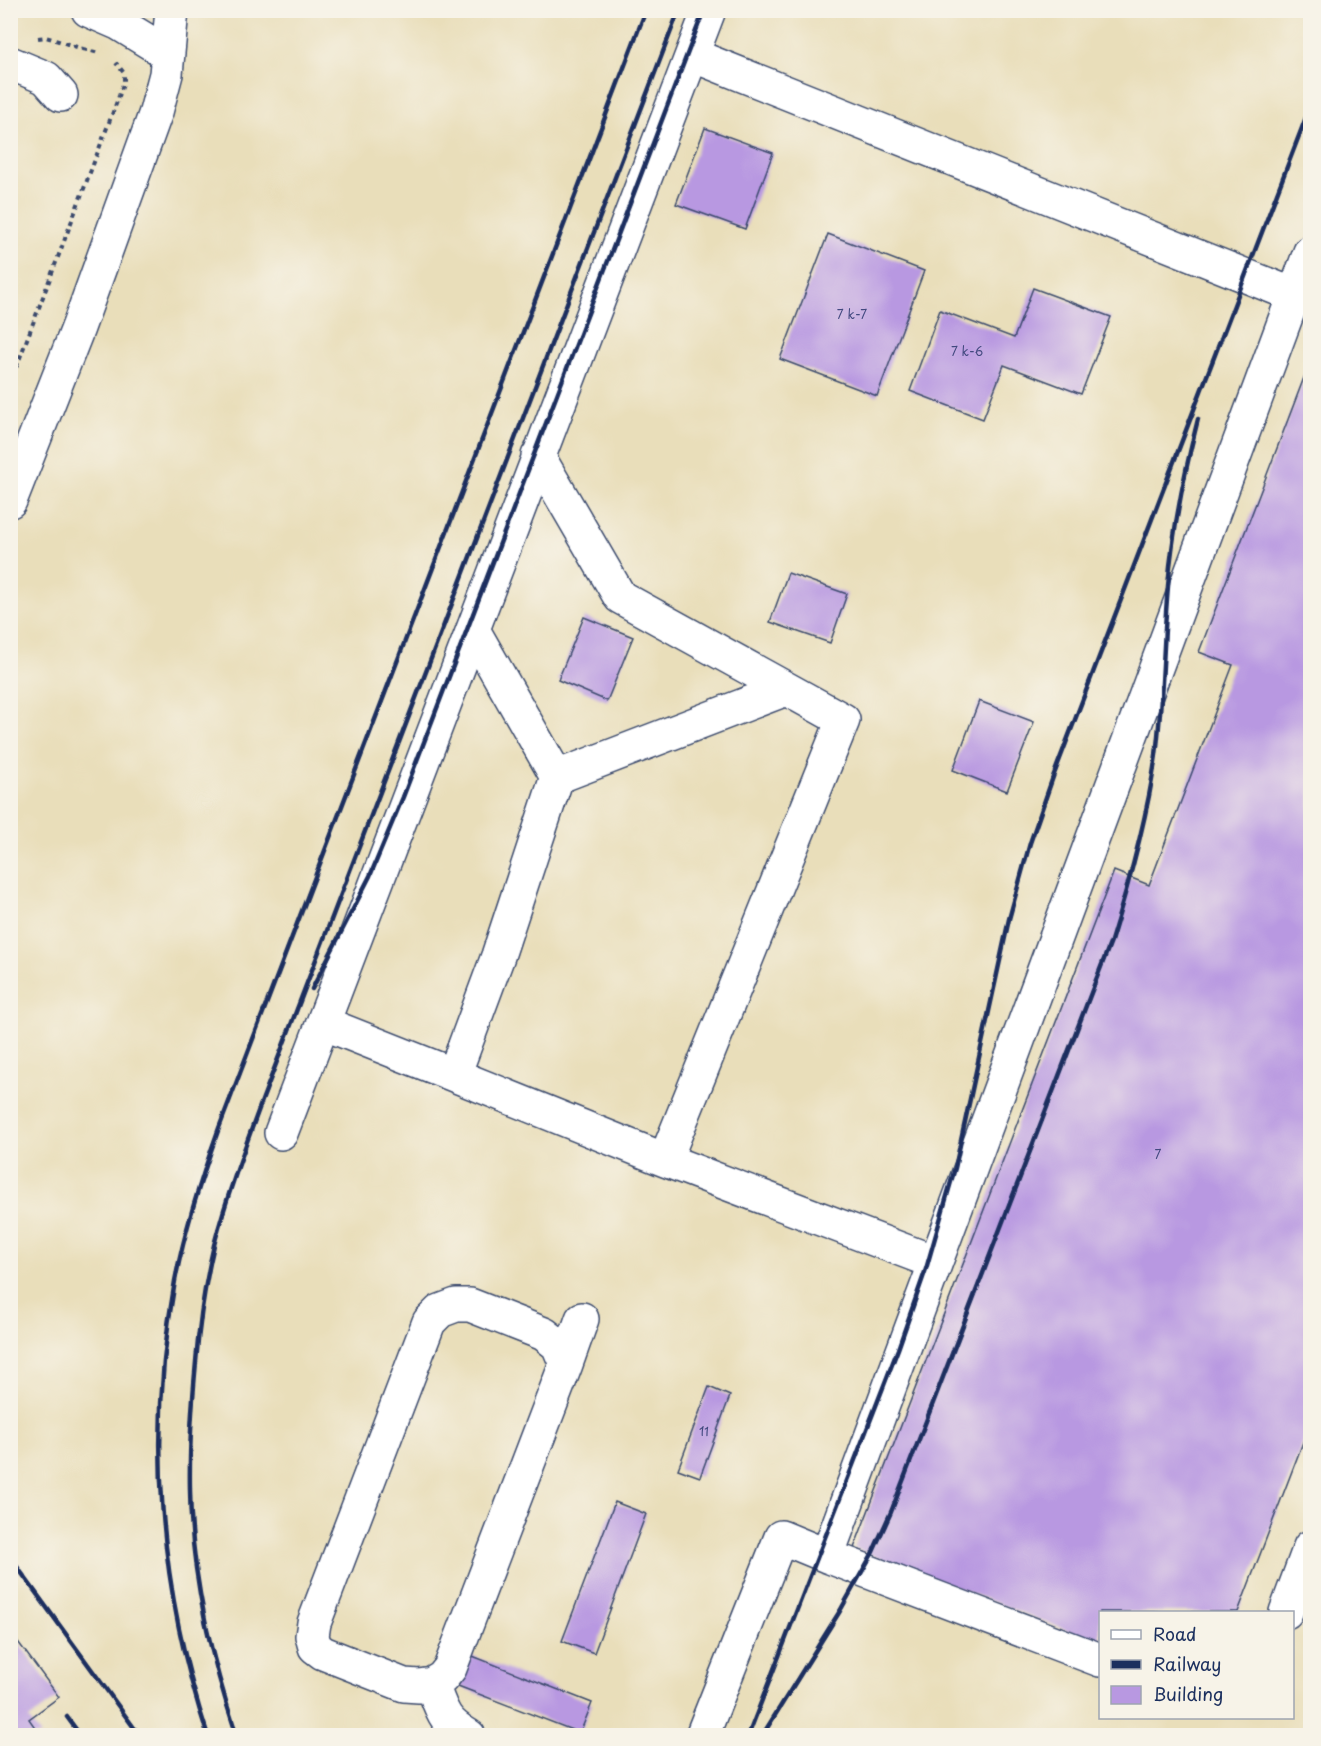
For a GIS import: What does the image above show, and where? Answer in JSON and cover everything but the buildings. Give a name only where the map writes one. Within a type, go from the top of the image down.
[{"type":"street","points":[[88,10],[118,23],[167,53]]},
{"type":"street","points":[[10,501],[82,317],[156,112],[166,74],[172,10]]},
{"type":"street","points":[[281,1133],[709,10]]},
{"type":"street","points":[[692,55],[1294,295]]},
{"type":"street","points":[[10,63],[46,78],[61,95]]},
{"type":"street","points":[[827,1556],[1311,252]]},
{"type":"street","points":[[538,456],[620,597],[843,720],[665,1160]]},
{"type":"street","points":[[454,1076],[498,956],[557,777],[473,630]]},
{"type":"street","points":[[557,777],[786,689]]},
{"type":"street","points":[[323,1023],[665,1160],[935,1264]]},
{"type":"street","points":[[566,1364],[558,1345],[544,1334],[470,1305],[456,1305],[440,1311],[429,1322],[314,1623],[312,1636],[315,1647],[323,1653],[404,1685],[432,1684],[442,1678],[450,1668],[566,1364],[582,1319]]},
{"type":"street","points":[[702,1736],[781,1537],[1099,1659]]},
{"type":"street","points":[[1286,1611],[1311,1547]]},
{"type":"street","points":[[432,1684],[443,1715],[454,1727],[469,1736]]},
{"type":"path","points":[[83,49],[102,54]]},
{"type":"path","points":[[10,384],[124,81],[124,73],[111,60]]},
{"type":"railway","points":[[208,1736],[191,1681],[178,1624],[169,1568],[160,1453],[161,1396],[166,1338],[184,1242],[219,1128],[646,10]]},
{"type":"railway","points":[[237,1736],[204,1614],[191,1521],[191,1426],[199,1333],[214,1245],[230,1189],[263,1098],[679,10]]},
{"type":"railway","points":[[312,989],[370,876],[403,797],[704,10]]},
{"type":"railway","points":[[748,1736],[898,1349],[926,1269],[955,1168],[1009,919],[1030,843],[1053,777],[1310,107]]},
{"type":"railway","points":[[762,1736],[840,1611],[872,1554],[891,1512],[1111,941],[1137,849],[1152,779],[1162,691],[1170,565],[1184,481],[1198,419]]},
{"type":"railway","points":[[10,1557],[140,1736]]},
{"type":"railway","points":[[67,1717],[81,1736]]}]
